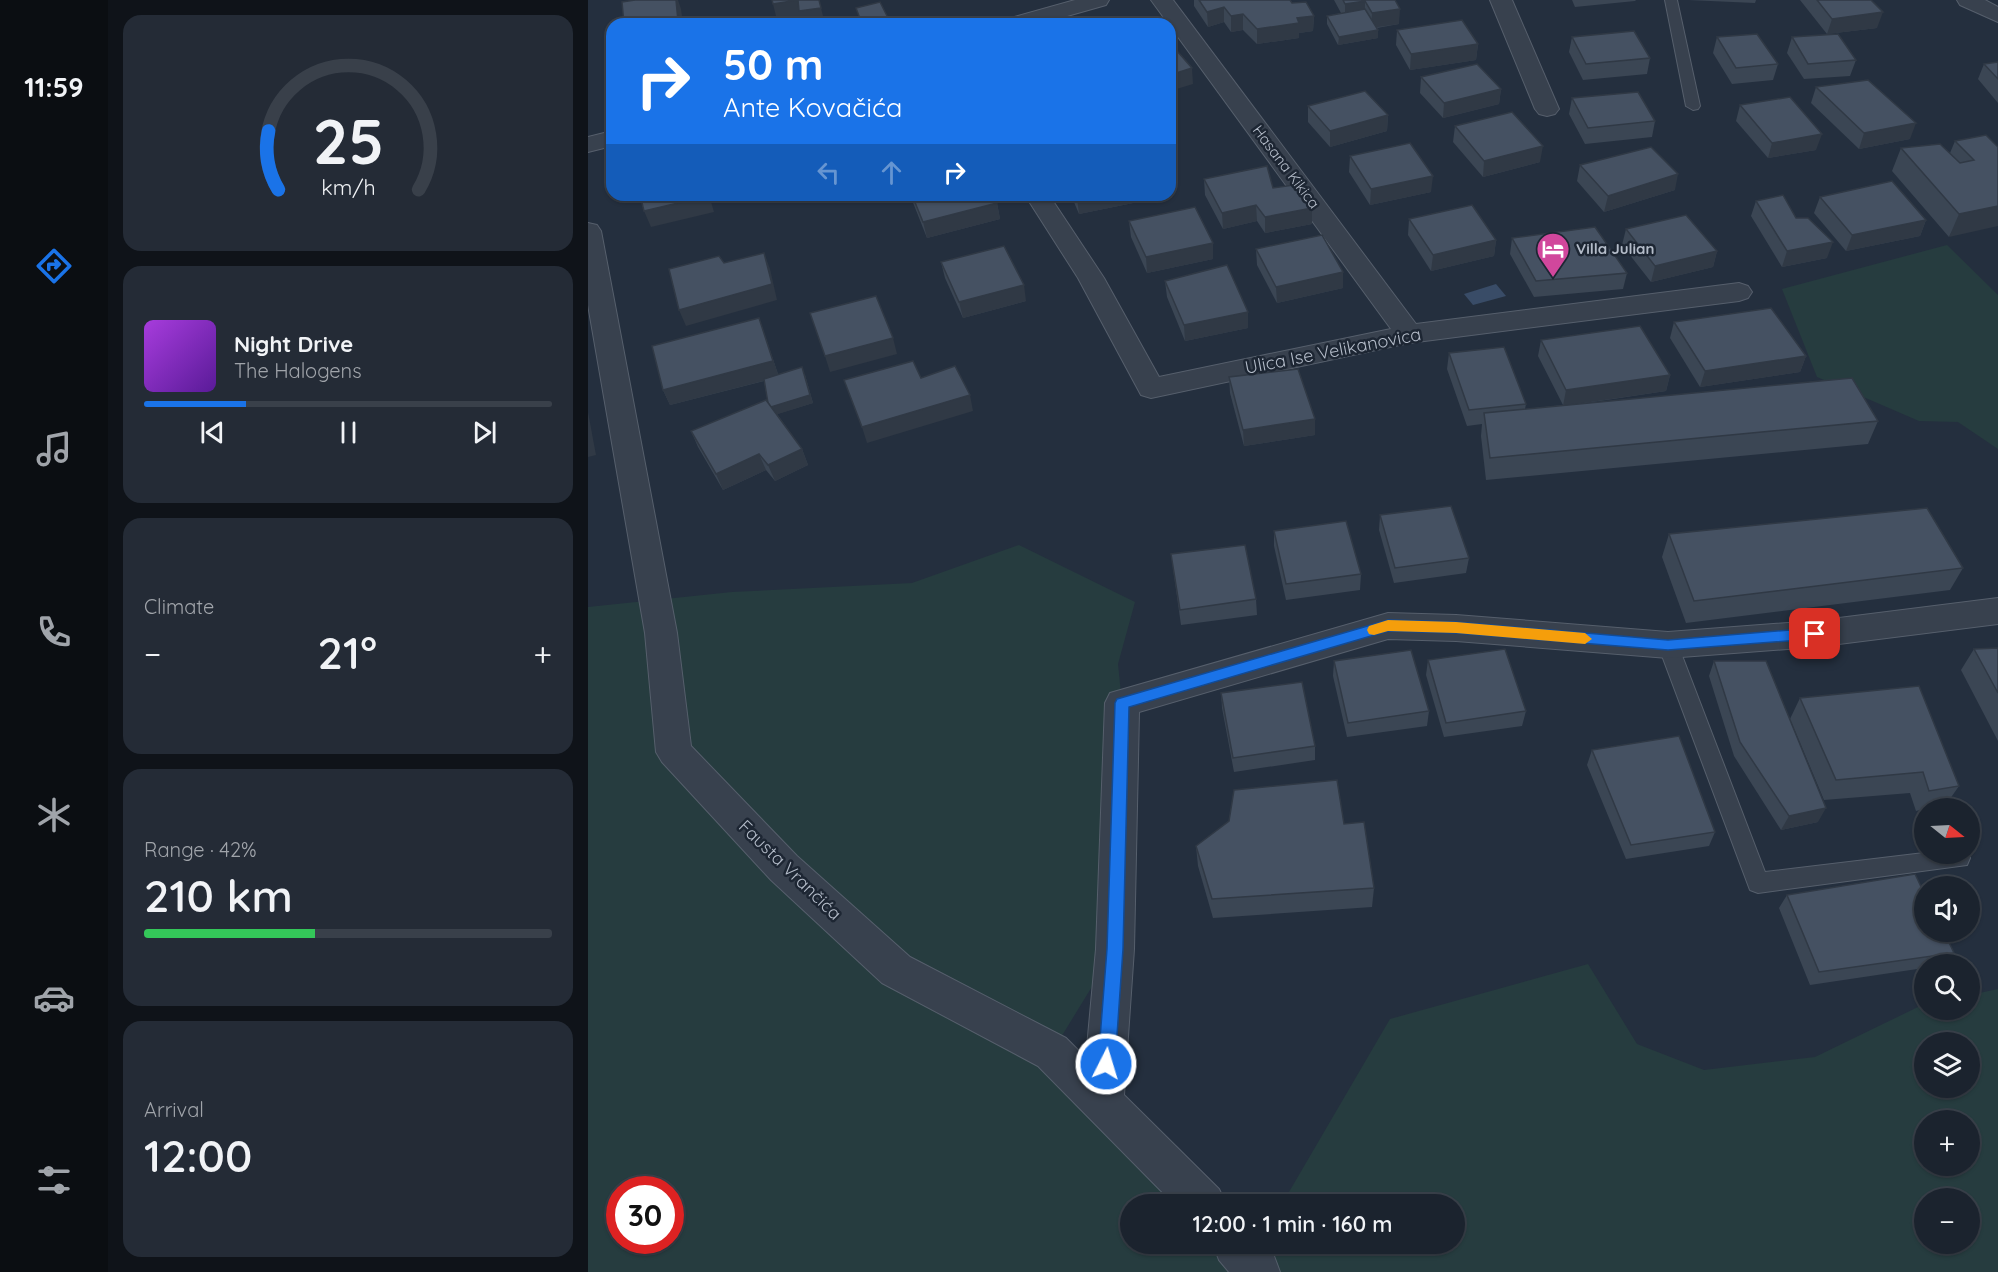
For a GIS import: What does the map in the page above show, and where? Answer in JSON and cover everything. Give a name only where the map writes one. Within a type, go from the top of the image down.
[{"type":"street","points":[[1036,18],[1098,0]]},
{"type":"street","name":"Hasana Kikica","points":[[1162,0],[1175,18]]},
{"type":"street","points":[[1501,0],[1547,109]]},
{"type":"street","points":[[1968,0],[1998,15]]},
{"type":"street","name":"Hasana Kikica","points":[[1176,19],[1409,334]]},
{"type":"street","points":[[588,145],[606,140]]},
{"type":"street","name":"Ulica Ise Velikanovica","points":[[1041,201],[1091,278],[1151,388],[1409,334],[1739,292]]},
{"type":"street","name":"Fausta Vrančića","points":[[588,231],[602,388],[660,633],[674,752],[784,868],[896,970],[1052,1052],[1194,1194]]},
{"type":"street","points":[[1103,1102],[1115,949],[1122,703],[1388,626],[1456,628],[1668,645],[1815,634],[1998,611]]},
{"type":"street","points":[[1243,1254],[1258,1272]]},
{"type":"lane","points":[[1671,0],[1693,105]]},
{"type":"lane","points":[[1668,645],[1758,883],[1914,864]]},
{"type":"green space","points":[[1947,245],[1998,295],[1998,449],[1958,422],[1919,421],[1817,377],[1782,289]]},
{"type":"green space","points":[[1019,545],[1135,602],[1118,664],[1122,703],[1115,949],[1052,1052],[1194,1194],[1120,1194],[1120,1254],[1243,1254],[1249,1261],[1253,1254],[1465,1254],[1465,1194],[1288,1194],[1390,1019],[1588,964],[1637,1044],[1704,1070],[1815,1057],[1914,1009],[1914,1020],[1980,1020],[1980,993],[1998,989],[1998,1272],[588,1272],[588,607],[732,592],[912,583]]},
{"type":"water","points":[[1496,284],[1506,296],[1473,305],[1464,294]]},
{"type":"building","points":[[676,0],[678,18],[623,18],[622,2]]},
{"type":"building","points":[[772,0],[798,0],[773,4]]},
{"type":"building","points":[[798,0],[819,0],[821,8],[799,11]]},
{"type":"building","points":[[1199,0],[1306,2],[1314,16],[1297,18],[1299,23],[1257,29],[1243,14],[1231,16],[1224,7],[1207,12]]},
{"type":"building","points":[[1343,0],[1395,0],[1400,9],[1372,13],[1365,1],[1345,4]]},
{"type":"building","points":[[1817,0],[1871,0],[1883,12],[1832,19]]},
{"type":"building","points":[[880,2],[888,18],[860,18],[856,8]]},
{"type":"building","points":[[1365,9],[1378,30],[1339,37],[1327,16]]},
{"type":"building","points":[[1462,20],[1478,44],[1411,54],[1397,30]]},
{"type":"building","points":[[1634,31],[1650,58],[1586,64],[1572,37]]},
{"type":"building","points":[[1757,34],[1778,64],[1736,68],[1717,37]]},
{"type":"building","points":[[1838,34],[1856,60],[1808,64],[1792,37]]},
{"type":"building","points":[[1176,50],[1192,68],[1176,73]]},
{"type":"building","points":[[1998,62],[1998,79],[1984,64]]},
{"type":"building","points":[[1477,64],[1501,89],[1444,103],[1421,77]]},
{"type":"building","points":[[1868,80],[1916,123],[1864,133],[1816,87]]},
{"type":"building","points":[[1365,91],[1388,115],[1330,131],[1308,106]]},
{"type":"building","points":[[1638,92],[1655,121],[1588,128],[1572,98]]},
{"type":"building","points":[[1790,97],[1822,134],[1772,143],[1740,105]]},
{"type":"building","points":[[1512,112],[1543,146],[1484,161],[1455,126]]},
{"type":"building","points":[[1986,135],[1998,147],[1998,206],[1959,214],[1901,148],[1940,144],[1960,163],[1974,160],[1955,141]]},
{"type":"building","points":[[1410,143],[1433,176],[1371,189],[1350,156]]},
{"type":"building","points":[[1651,147],[1678,174],[1608,196],[1580,165]]},
{"type":"building","points":[[1267,166],[1273,188],[1301,184],[1312,208],[1265,217],[1256,205],[1222,213],[1204,179]]},
{"type":"building","points":[[1892,181],[1926,220],[1852,235],[1820,197]]},
{"type":"building","points":[[1783,195],[1796,218],[1808,218],[1833,242],[1787,251],[1756,201]]},
{"type":"building","points":[[642,201],[687,201],[644,211]]},
{"type":"building","points":[[914,201],[996,201],[997,203],[923,222]]},
{"type":"building","points":[[1472,205],[1496,240],[1433,255],[1409,219]]},
{"type":"building","points":[[1195,207],[1213,243],[1146,257],[1129,221]]},
{"type":"building","points":[[1686,215],[1717,251],[1655,266],[1626,229]]},
{"type":"building","points":[[1595,227],[1627,273],[1536,281],[1512,238]]},
{"type":"building","points":[[1322,235],[1343,272],[1276,287],[1256,249]]},
{"type":"building","points":[[1004,246],[1024,285],[959,302],[941,262]]},
{"type":"building","points":[[764,253],[772,284],[679,310],[669,269],[719,256],[724,263]]},
{"type":"building","points":[[1227,265],[1248,312],[1184,325],[1165,281]]},
{"type":"building","points":[[876,296],[893,338],[825,356],[810,313]]},
{"type":"building","points":[[1771,308],[1806,356],[1705,371],[1674,322]]},
{"type":"building","points":[[759,318],[773,361],[663,390],[652,346]]},
{"type":"building","points":[[1640,326],[1670,375],[1566,390],[1541,340]]},
{"type":"building","points":[[1504,347],[1526,404],[1469,410],[1449,353]]},
{"type":"building","points":[[913,361],[921,378],[955,366],[970,395],[862,427],[844,380]]},
{"type":"building","points":[[802,367],[810,395],[771,407],[768,403],[764,379]]},
{"type":"building","points":[[1298,369],[1315,419],[1243,430],[1229,377]]},
{"type":"building","points":[[1852,378],[1878,421],[1490,458],[1484,413]]},
{"type":"building","points":[[766,400],[802,449],[768,465],[759,454],[716,474],[691,431]]},
{"type":"building","points":[[1451,506],[1469,558],[1395,568],[1380,515]]},
{"type":"building","points":[[1927,508],[1963,568],[1694,601],[1669,534]]},
{"type":"building","points":[[1346,521],[1361,574],[1286,584],[1274,531]]},
{"type":"building","points":[[1245,545],[1256,599],[1180,610],[1171,554]]},
{"type":"building","points":[[1998,648],[1998,693],[1974,649]]},
{"type":"building","points":[[1505,649],[1526,711],[1446,723],[1428,660]]},
{"type":"building","points":[[1411,650],[1429,711],[1348,723],[1334,661]]},
{"type":"building","points":[[1714,661],[1766,661],[1826,808],[1789,816],[1740,742]]},
{"type":"building","points":[[1302,682],[1315,746],[1233,758],[1221,693]]},
{"type":"building","points":[[1919,686],[1959,786],[1929,791],[1923,772],[1836,780],[1800,698]]},
{"type":"building","points":[[1679,736],[1715,832],[1631,845],[1592,750]]},
{"type":"building","points":[[1337,780],[1344,824],[1364,822],[1374,888],[1212,899],[1196,846],[1229,821],[1234,790]]},
{"type":"building","points":[[1915,874],[1914,942],[1949,942],[1954,953],[1914,954],[1914,959],[1819,972],[1787,895]]},
{"type":"slow traffic","points":[[1374,630],[1388,626],[1456,628],[1585,639]]},
{"type":"place","name":"Villa Julian","points":[[1553,278]]},
{"type":"route","points":[[1106,1064],[1115,949],[1122,703],[1388,626],[1456,628],[1668,645],[1815,634]]}]
